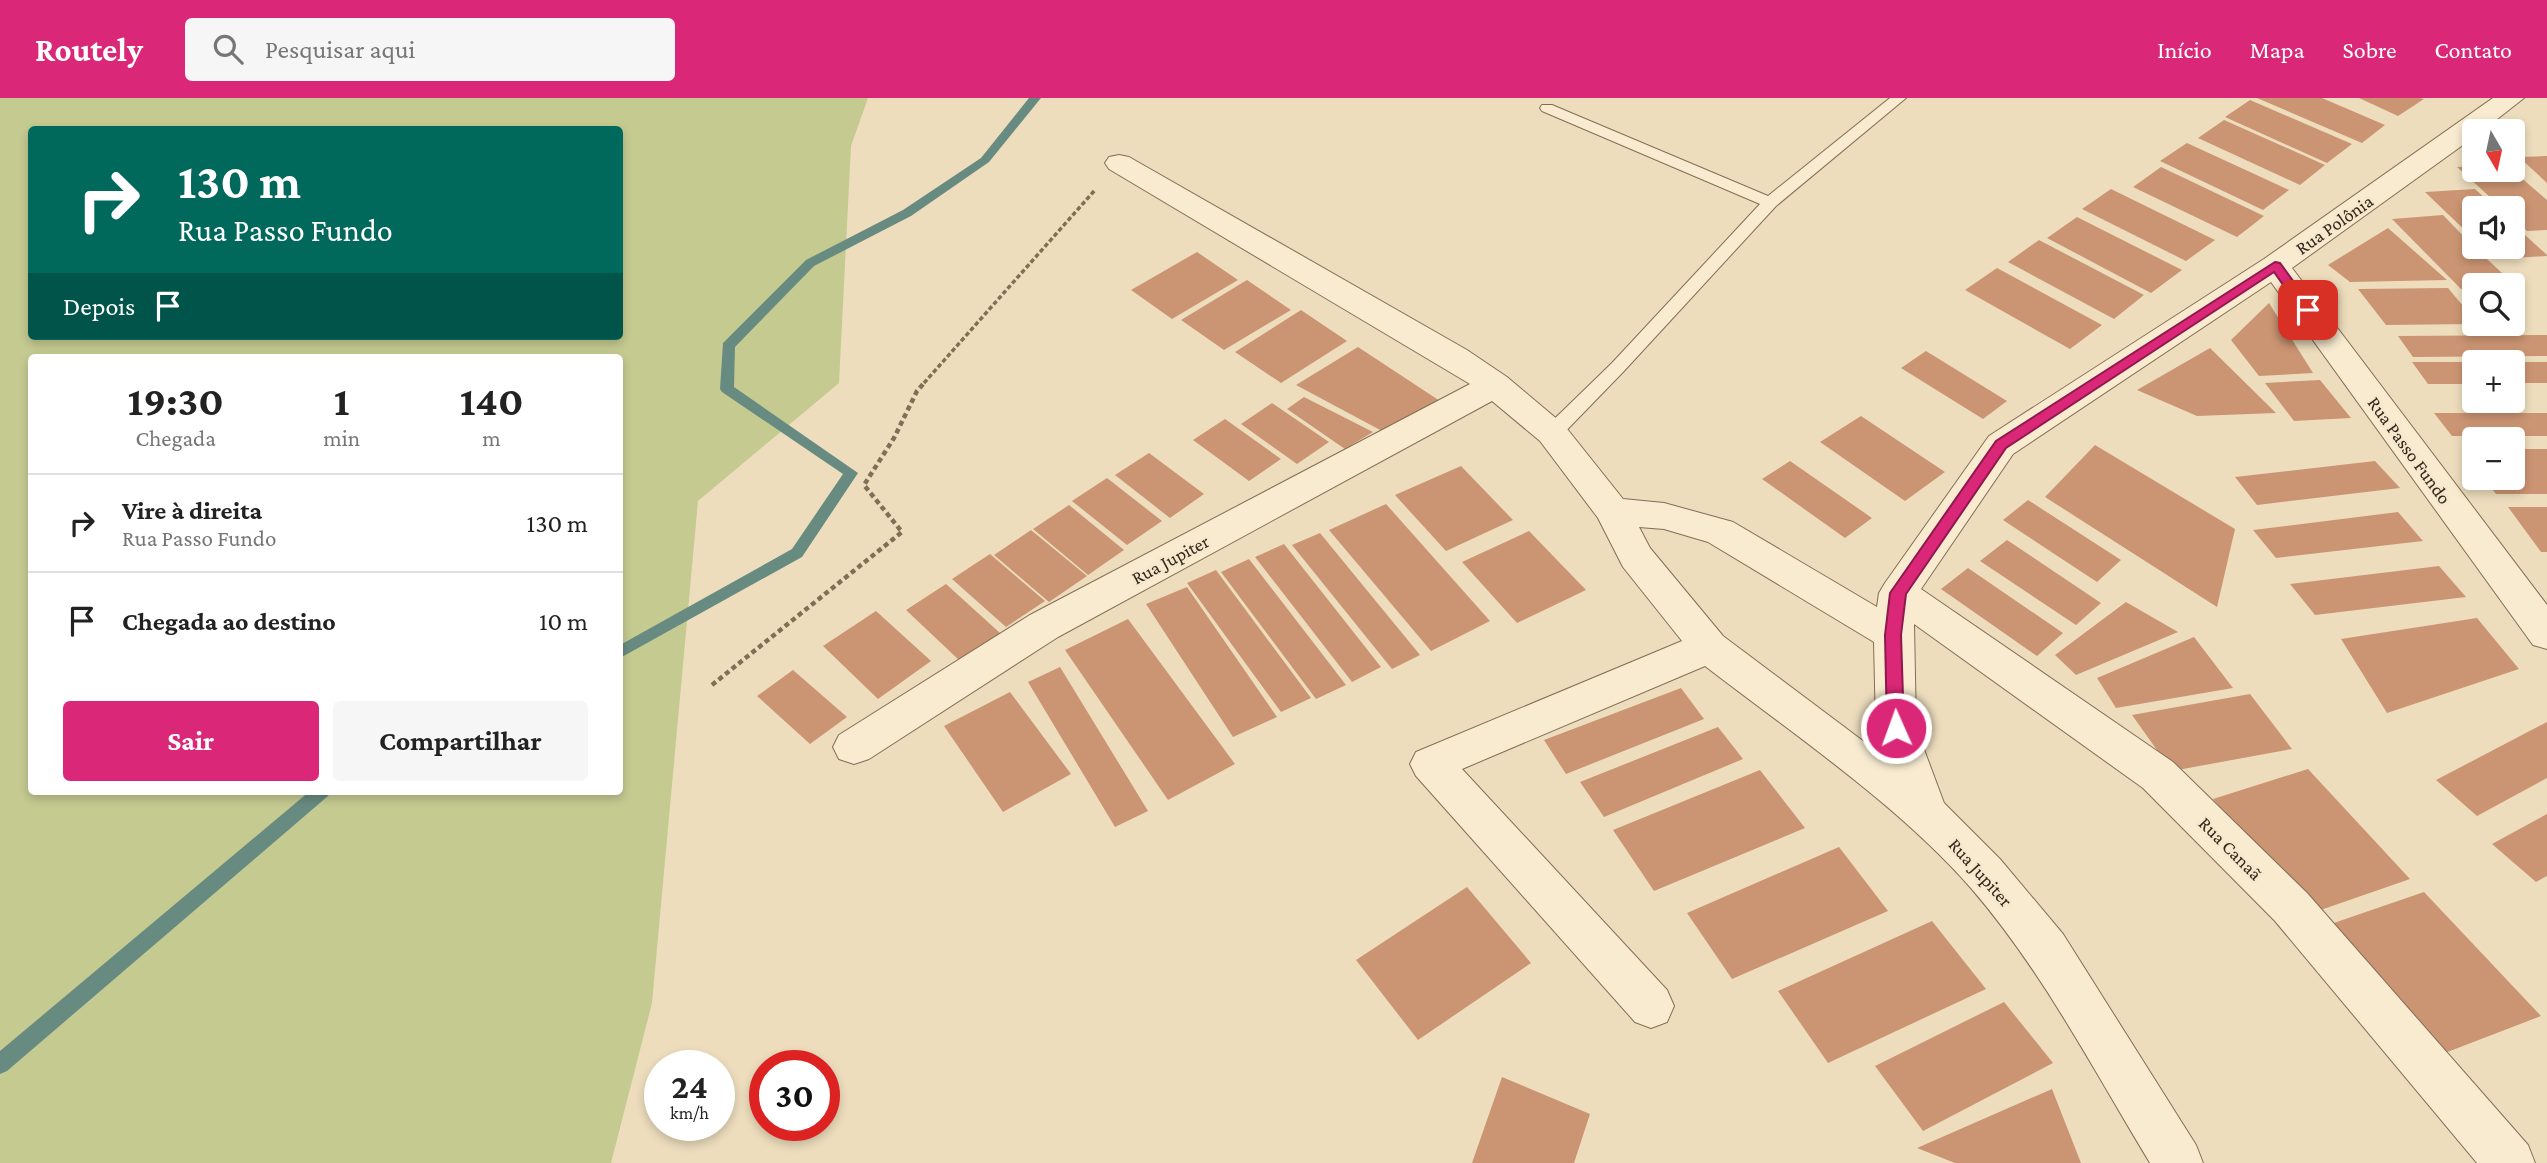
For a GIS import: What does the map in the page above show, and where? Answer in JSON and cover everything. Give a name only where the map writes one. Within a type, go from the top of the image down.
[{"type":"street","name":"Rua Polônia","points":[[1927,814],[1896,728],[1893,635],[1898,593],[2001,445],[2275,266],[2511,98]]},
{"type":"street","name":"Rua Jupiter","points":[[1119,163],[1455,358],[1495,385],[1552,433],[1613,511],[1636,557],[1709,648],[1927,814],[1985,873],[2048,949],[2178,1163]]},
{"type":"street","name":"Rua Passo Fundo","points":[[2275,266],[2547,634]]},
{"type":"street","name":"Rua Jupiter","points":[[853,747],[1044,626],[1495,385]]},
{"type":"street","points":[[1613,511],[1664,516],[1720,532],[1893,635]]},
{"type":"street","name":"Rua Canaã","points":[[1898,593],[2158,775],[2291,907],[2510,1163]]},
{"type":"street","points":[[1651,1006],[1431,764],[1709,648]]},
{"type":"lane","points":[[1552,433],[1618,367],[1770,202],[1899,98]]},
{"type":"lane","points":[[1547,108],[1770,202]]},
{"type":"path","points":[[712,685],[902,532],[864,485],[894,438],[917,391],[1119,163]]},
{"type":"green space","points":[[0,98],[868,98],[851,146],[839,383],[698,501],[652,1003],[611,1163],[0,1163]]},
{"type":"building","points":[[2257,98],[2322,98],[2385,125],[2362,143]]},
{"type":"building","points":[[2359,98],[2420,98],[2424,99],[2398,116]]},
{"type":"building","points":[[2250,100],[2352,144],[2327,163],[2225,117]]},
{"type":"building","points":[[2224,120],[2325,165],[2300,185],[2198,138]]},
{"type":"building","points":[[2187,143],[2289,190],[2263,210],[2160,161]]},
{"type":"building","points":[[2547,156],[2547,183],[2525,163],[2525,157]]},
{"type":"building","points":[[2161,167],[2264,216],[2237,237],[2133,187]]},
{"type":"building","points":[[2525,181],[2547,200],[2547,230],[2525,229],[2525,196],[2489,196],[2473,182]]},
{"type":"building","points":[[2111,189],[2215,240],[2186,261],[2082,209]]},
{"type":"building","points":[[2475,189],[2483,196],[2462,196],[2462,227],[2425,192]]},
{"type":"building","points":[[2443,215],[2462,235],[2462,259],[2487,259],[2502,273],[2462,273],[2461,289],[2392,219]]},
{"type":"building","points":[[2077,217],[2182,270],[2151,293],[2047,238]]},
{"type":"building","points":[[2388,228],[2447,280],[2350,282],[2328,265]]},
{"type":"building","points":[[2525,235],[2547,255],[2525,257]]},
{"type":"building","points":[[2039,240],[2144,295],[2114,319],[2008,262]]},
{"type":"building","points":[[1197,252],[1238,280],[1172,319],[1131,290]]},
{"type":"building","points":[[1997,268],[2102,325],[2070,349],[1965,290]]},
{"type":"building","points":[[1247,280],[1291,310],[1224,350],[1181,320]]},
{"type":"building","points":[[2448,288],[2462,305],[2462,324],[2386,325],[2358,289]]},
{"type":"building","points":[[2269,303],[2313,373],[2259,376],[2231,340]]},
{"type":"building","points":[[1301,310],[1347,341],[1281,383],[1235,352]]},
{"type":"building","points":[[2547,335],[2547,356],[2525,356],[2525,350],[2462,350],[2462,357],[2413,357],[2398,336],[2525,336]]},
{"type":"building","points":[[1358,347],[1440,401],[1382,431],[1296,385]]},
{"type":"building","points":[[2210,348],[2276,413],[2197,416],[2137,390]]},
{"type":"building","points":[[1926,351],[2007,401],[1983,419],[1901,368]]},
{"type":"building","points":[[2412,362],[2462,362],[2462,384],[2428,384]]},
{"type":"building","points":[[2525,362],[2547,362],[2547,383],[2525,383]]},
{"type":"building","points":[[2320,380],[2351,418],[2294,421],[2265,383]]},
{"type":"building","points":[[1304,397],[1373,432],[1345,449],[1287,409]]},
{"type":"building","points":[[1272,403],[1329,442],[1297,464],[1241,424]]},
{"type":"building","points":[[2434,413],[2547,413],[2547,436],[2525,436],[2525,427],[2462,427],[2462,436],[2452,436]]},
{"type":"building","points":[[1861,416],[1945,472],[1905,501],[1820,442]]},
{"type":"building","points":[[1225,419],[1281,459],[1249,481],[1193,440]]},
{"type":"building","points":[[2095,445],[2235,529],[2217,607],[2045,497]]},
{"type":"building","points":[[2525,449],[2547,449],[2547,494],[2496,494],[2493,490],[2525,490]]},
{"type":"building","points":[[1149,453],[1204,494],[1170,518],[1115,475]]},
{"type":"building","points":[[1790,461],[1872,518],[1845,538],[1762,479]]},
{"type":"building","points":[[2375,461],[2400,488],[2257,505],[2235,477]]},
{"type":"building","points":[[1461,466],[1513,520],[1446,551],[1395,495]]},
{"type":"building","points":[[1107,478],[1162,521],[1127,545],[1072,501]]},
{"type":"building","points":[[2028,500],[2121,560],[2097,582],[2003,520]]},
{"type":"building","points":[[1386,504],[1490,621],[1431,651],[1329,530]]},
{"type":"building","points":[[1069,505],[1124,550],[1088,575],[1033,529]]},
{"type":"building","points":[[2508,507],[2547,507],[2547,552],[2541,552]]},
{"type":"building","points":[[2398,512],[2423,541],[2276,558],[2253,530]]},
{"type":"building","points":[[1031,530],[1087,576],[1049,602],[994,555]]},
{"type":"building","points":[[1529,531],[1586,590],[1517,623],[1462,562]]},
{"type":"building","points":[[1320,533],[1420,655],[1392,669],[1292,545]]},
{"type":"building","points":[[2007,540],[2101,603],[2076,625],[1980,561]]},
{"type":"building","points":[[1284,544],[1381,667],[1352,682],[1255,557]]},
{"type":"building","points":[[990,554],[1045,601],[1006,627],[952,579]]},
{"type":"building","points":[[1249,559],[1346,685],[1316,699],[1221,572]]},
{"type":"building","points":[[2439,566],[2466,597],[2315,615],[2290,584]]},
{"type":"building","points":[[1968,568],[2063,633],[2037,656],[1941,589]]},
{"type":"building","points":[[1216,570],[1311,698],[1281,712],[1187,583]]},
{"type":"building","points":[[946,584],[1000,633],[960,661],[906,610]]},
{"type":"building","points":[[1187,587],[1277,717],[1233,737],[1146,604]]},
{"type":"building","points":[[2126,602],[2178,632],[2076,675],[2055,655]]},
{"type":"building","points":[[876,611],[931,661],[878,699],[823,646]]},
{"type":"building","points":[[2477,618],[2519,669],[2387,713],[2341,639]]},
{"type":"building","points":[[1128,619],[1235,764],[1168,800],[1065,650]]},
{"type":"building","points":[[2194,637],[2233,688],[2116,708],[2097,678]]},
{"type":"building","points":[[1060,667],[1148,811],[1115,827],[1028,682]]},
{"type":"building","points":[[793,670],[847,717],[810,744],[757,696]]},
{"type":"building","points":[[1681,688],[1704,719],[1566,774],[1544,740]]},
{"type":"building","points":[[1010,692],[1071,774],[1003,812],[944,726]]},
{"type":"building","points":[[2250,694],[2292,749],[2172,771],[2132,715]]},
{"type":"building","points":[[2547,722],[2547,778],[2477,816],[2436,780]]},
{"type":"building","points":[[1718,727],[1743,759],[1604,817],[1580,782]]},
{"type":"building","points":[[2308,769],[2410,879],[2312,913],[2213,799]]},
{"type":"building","points":[[1760,770],[1805,828],[1654,891],[1613,830]]},
{"type":"building","points":[[2547,814],[2547,876],[2536,882],[2492,844]]},
{"type":"building","points":[[1839,847],[1888,911],[1732,979],[1687,913]]},
{"type":"building","points":[[1467,887],[1531,963],[1418,1040],[1356,960]]},
{"type":"building","points":[[2424,892],[2541,1016],[2437,1056],[2325,926]]},
{"type":"building","points":[[1932,921],[1986,989],[1828,1063],[1778,991]]},
{"type":"building","points":[[2004,1002],[2053,1063],[1923,1131],[1875,1066]]},
{"type":"building","points":[[1502,1077],[1590,1114],[1574,1163],[1472,1163]]},
{"type":"building","points":[[2052,1089],[2081,1163],[1955,1163],[1917,1148]]},
{"type":"waterway","points":[[623,650],[797,553],[851,473],[727,389],[728,346],[810,263],[907,213],[985,160],[1035,98]]},
{"type":"waterway","points":[[0,1064],[317,795]]},
{"type":"route","points":[[1896,728],[1893,635],[1898,593],[2001,445],[2275,266],[2308,310]]}]
